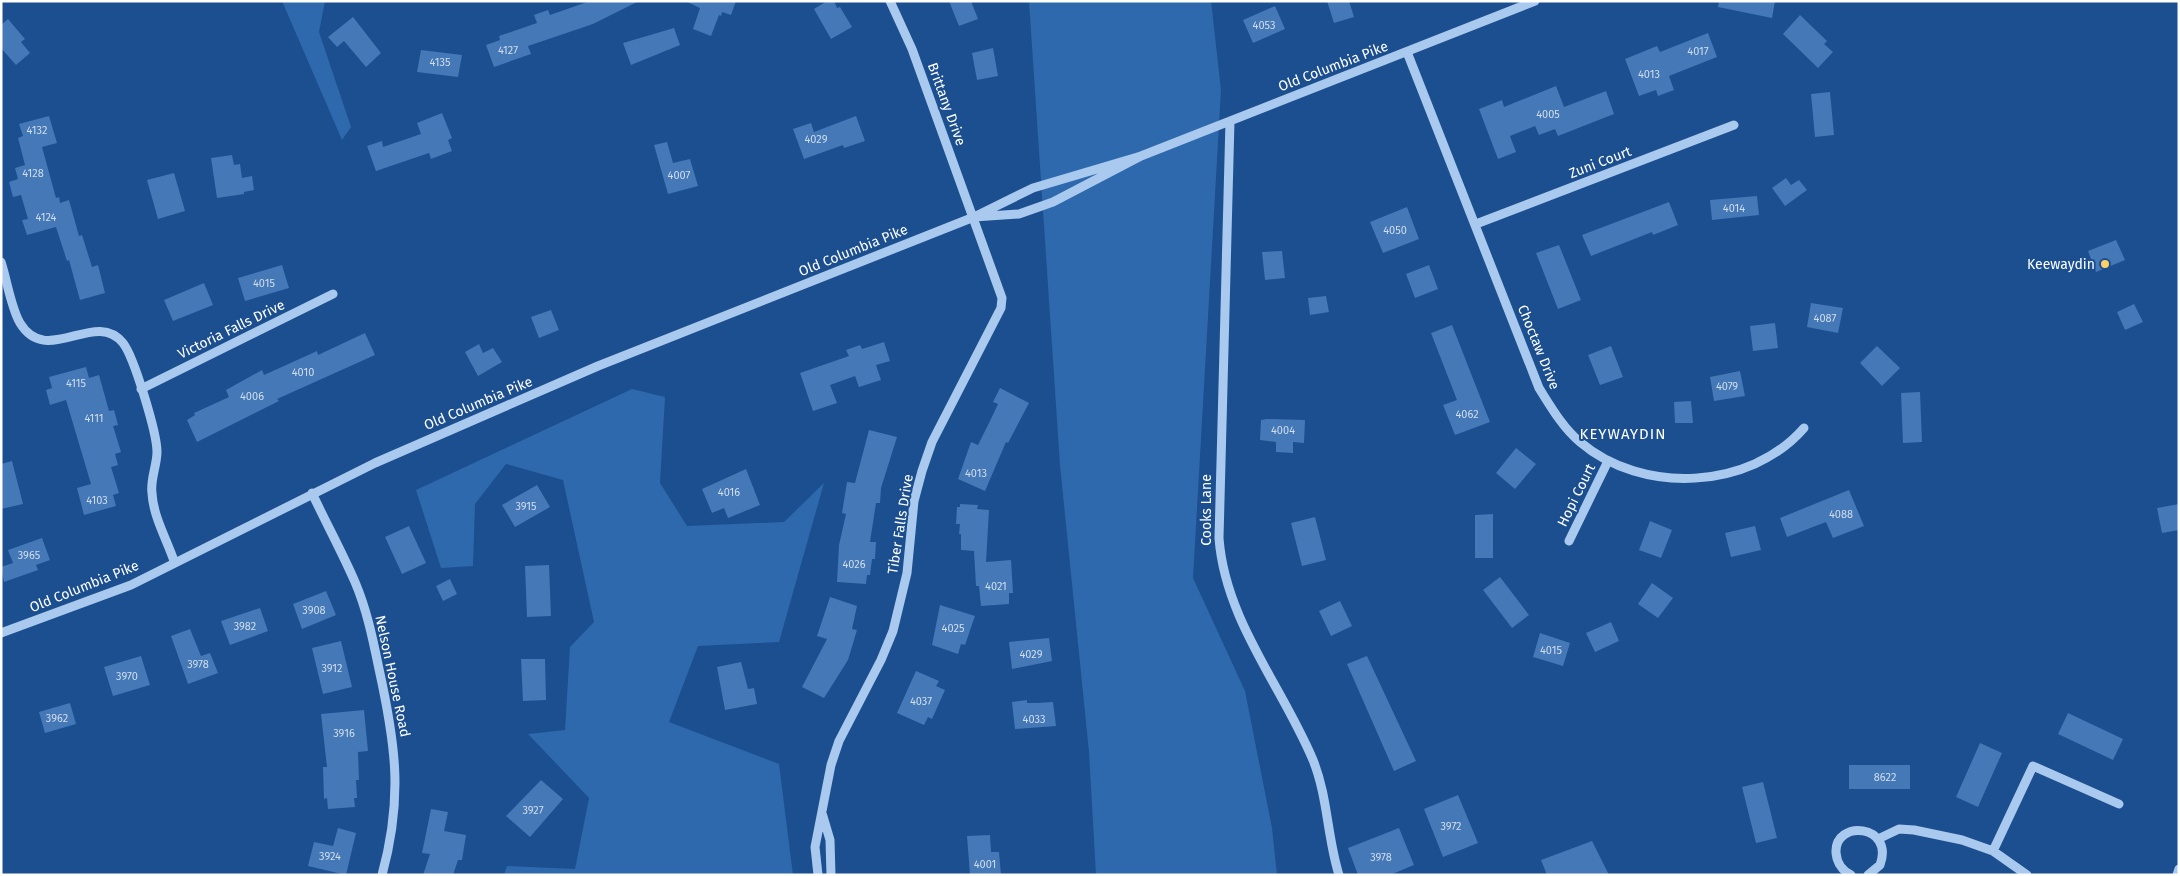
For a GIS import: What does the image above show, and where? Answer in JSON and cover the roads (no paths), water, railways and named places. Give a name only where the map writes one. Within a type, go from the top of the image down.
[{"type":"street","name":"Brittany Drive","points":[[890,1],[912,49],[974,217]]},
{"type":"street","name":"Old Columbia Pike","points":[[1,633],[131,585],[174,561],[375,463],[598,366],[974,217],[1033,188],[1141,156],[1535,1]]},
{"type":"street","name":"Choctaw Drive","points":[[1407,52],[1539,388],[1556,416],[1580,442],[1608,462],[1641,474],[1667,478],[1701,478],[1728,472],[1764,460],[1780,451],[1804,428]]},
{"type":"street","name":"Cooks Lane","points":[[1230,121],[1219,538],[1220,561],[1232,601],[1313,760],[1325,802],[1331,849],[1338,875]]},
{"type":"street","name":"Zuni Court","points":[[1476,224],[1734,125]]},
{"type":"street","name":"Old Columbia Pike","points":[[974,217],[1020,214],[1053,202],[1141,156]]},
{"type":"street","name":"Tiber Falls Drive","points":[[818,875],[815,847],[831,765],[839,741],[881,660],[896,622],[906,573],[914,501],[922,471],[932,442],[1001,308],[1000,286],[974,217]]},
{"type":"street","points":[[1,262],[19,322],[35,338],[57,342],[87,332],[100,331],[122,341],[127,349],[142,389],[157,450],[151,491],[153,502],[174,561]]},
{"type":"street","name":"Victoria Falls Drive","points":[[142,389],[333,294]]},
{"type":"street","name":"Hopi Court","points":[[1569,541],[1608,462]]},
{"type":"street","name":"Nelson House Road","points":[[312,493],[355,583],[369,621],[392,726],[396,766],[394,805],[390,843],[382,875]]},
{"type":"street","points":[[1993,851],[2033,766],[2119,804]]},
{"type":"street","name":"Tiber Falls Drive","points":[[822,813],[830,840],[831,875]]},
{"type":"street","points":[[1878,839],[1899,829],[1914,830],[1962,840],[1993,851],[2027,875]]},
{"type":"street","points":[[1850,875],[1843,870],[1836,860],[1836,849],[1839,841],[1847,833],[1858,830],[1870,832],[1878,839],[1882,847],[1880,865],[1868,875]]},
{"type":"street","points":[[2177,875],[2179,869]]},
{"type":"place","name":"Keewaydin","points":[[2105,264]]},
{"type":"district","name":"KEYWAYDIN","points":[[1623,434]]}]
